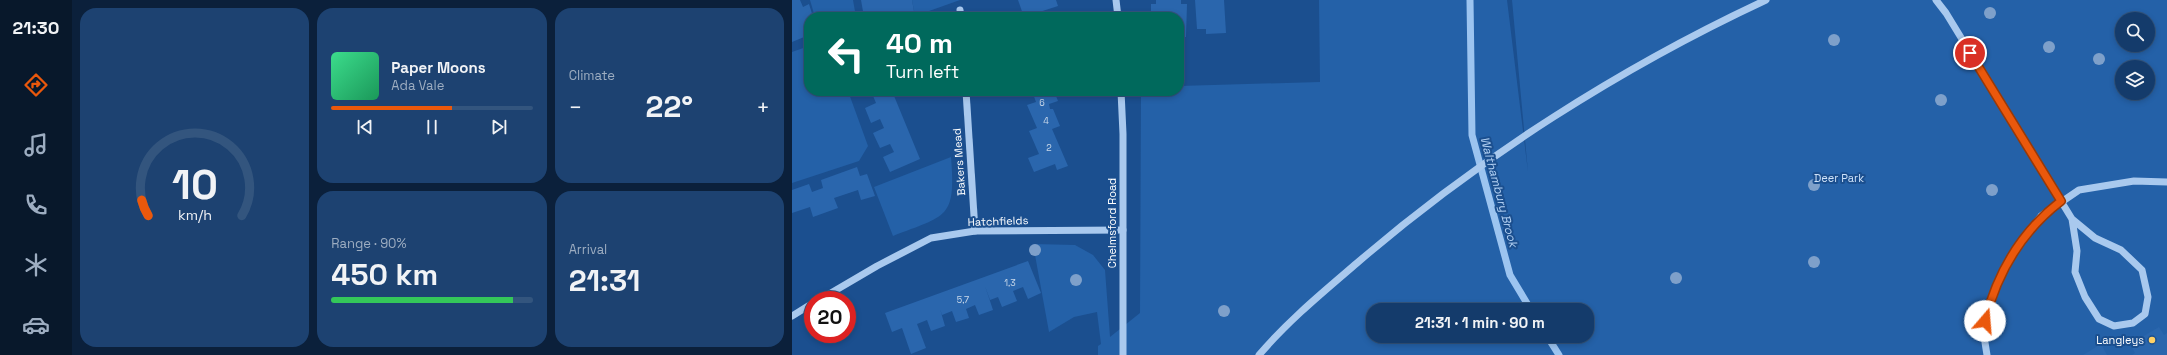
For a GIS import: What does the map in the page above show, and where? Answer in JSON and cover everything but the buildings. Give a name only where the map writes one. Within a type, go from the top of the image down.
[{"type":"street","points":[[1116,0],[1117,12]]},
{"type":"street","points":[[1259,355],[1285,325],[1383,241],[1468,174],[1557,115],[1703,29],[1766,0]]},
{"type":"street","points":[[1936,0],[1946,12],[2072,219],[2095,238],[2121,250],[2142,270],[2148,297],[2145,314],[2132,323],[2114,326],[2099,319],[2085,297],[2075,272],[2077,251],[2072,219]]},
{"type":"street","name":"Bakers Mead","points":[[966,96],[975,231]]},
{"type":"street","name":"Chelmsford Road","points":[[1121,96],[1123,355]]},
{"type":"street","points":[[1987,355],[1982,330],[1999,279],[2011,256],[2041,216],[2079,190],[2134,181],[2167,182]]},
{"type":"street","name":"Hatchfields","points":[[834,291],[877,266],[931,238],[975,231],[1123,230]]},
{"type":"street","points":[[792,316],[804,309]]},
{"type":"green space","points":[[810,0],[853,0],[855,12],[814,12]]},
{"type":"green space","points":[[912,0],[960,0],[926,12],[914,12]]},
{"type":"green space","name":"Deer Park","points":[[1319,0],[1507,0],[1528,172],[1512,0],[2167,0],[2167,355],[1098,355],[1098,346],[1101,344],[1097,312],[1074,317],[1049,332],[1033,244],[1075,245],[1093,255],[1105,270],[1110,337],[1140,313],[1141,96],[1184,96],[1184,86],[1320,82]]},
{"type":"green space","points":[[804,48],[804,96],[850,96],[868,146],[859,161],[792,183],[792,52]]},
{"type":"green space","points":[[951,157],[952,193],[949,204],[944,212],[926,224],[893,236],[874,187]]},
{"type":"waterway","name":"Walthambury Brook","points":[[1470,0],[1472,135],[1510,275],[1527,303]]},
{"type":"waterway","name":"Walthambury Brook","points":[[1551,343],[1559,355]]},
{"type":"place","name":"Langleys","points":[[2152,340]]},
{"type":"route","points":[[1970,53],[2061,201],[2041,216],[2011,256],[1999,279],[1987,311],[1985,321]]}]
